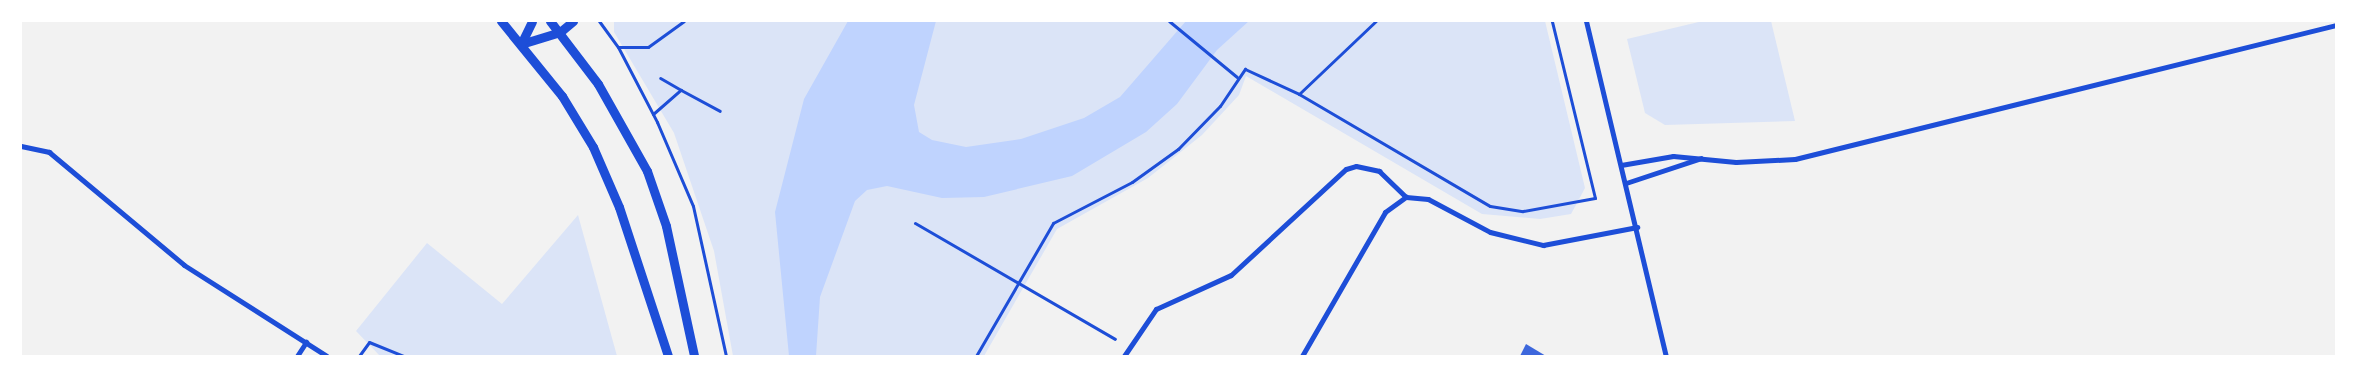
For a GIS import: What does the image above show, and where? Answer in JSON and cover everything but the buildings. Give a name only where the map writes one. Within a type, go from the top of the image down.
[{"type":"street","points":[[501,21],[562,96],[593,147],[620,206],[668,356]]},
{"type":"street","points":[[521,44],[532,21]]},
{"type":"street","points":[[550,21],[560,32],[621,120],[647,171],[668,235],[694,356]]},
{"type":"street","points":[[521,44],[560,32],[572,21]]},
{"type":"street","points":[[1586,21],[1637,227],[1666,356]]},
{"type":"street","points":[[1621,165],[1673,156],[1736,162],[1795,159],[2335,26]]},
{"type":"street","points":[[21,146],[49,152],[184,265],[327,356]]},
{"type":"street","points":[[1626,183],[1702,158]]},
{"type":"street","points":[[1124,356],[1156,309],[1231,275],[1346,169],[1356,166],[1378,171],[1406,197],[1428,199],[1490,232],[1544,245],[1637,227]]},
{"type":"street","points":[[1302,356],[1385,212],[1406,197]]},
{"type":"street","points":[[297,356],[306,342]]},
{"type":"path","points":[[599,21],[618,47],[653,114],[693,206],[726,356]]},
{"type":"path","points":[[618,47],[648,47],[684,21]]},
{"type":"path","points":[[1169,21],[1174,28],[1237,77]]},
{"type":"path","points":[[1299,94],[1376,21]]},
{"type":"path","points":[[976,356],[1053,223],[1132,182],[1178,149],[1220,106],[1237,77],[1245,69],[1255,70],[1299,94],[1490,206],[1523,211],[1595,198],[1552,21]]},
{"type":"path","points":[[660,78],[720,111]]},
{"type":"path","points":[[653,114],[681,90]]},
{"type":"path","points":[[915,223],[1020,281],[1129,348]]},
{"type":"path","points":[[359,356],[369,342],[403,356]]},
{"type":"shaded area","points":[[614,21],[1545,21],[1585,188],[1571,214],[1540,219],[1482,214],[1246,76],[1239,95],[1202,135],[1148,178],[1057,229],[984,356],[733,356],[714,251],[674,133],[614,32]]},
{"type":"shaded area","points":[[1703,21],[1771,21],[1795,121],[1665,125],[1645,113],[1627,39]]},
{"type":"shaded area","points":[[578,215],[617,356],[380,356],[356,331],[427,243],[502,304]]},
{"type":"water","points":[[848,21],[936,21],[914,105],[919,132],[932,140],[966,147],[1021,139],[1084,118],[1120,97],[1186,21],[1249,21],[1217,50],[1177,104],[1146,132],[1072,176],[984,197],[942,198],[887,186],[867,190],[855,201],[820,297],[816,356],[789,356],[775,212],[804,99]]}]
